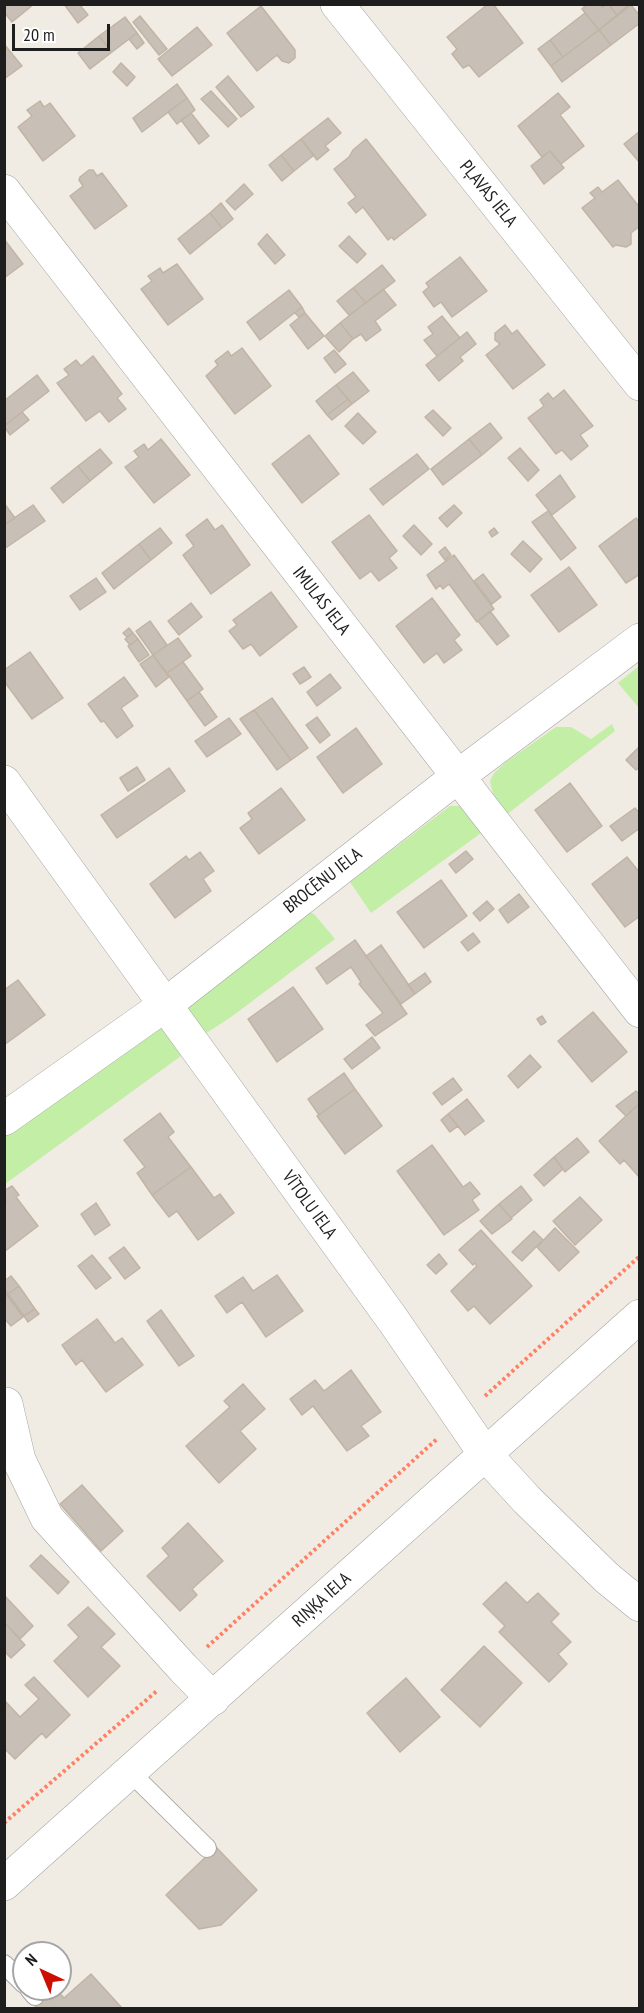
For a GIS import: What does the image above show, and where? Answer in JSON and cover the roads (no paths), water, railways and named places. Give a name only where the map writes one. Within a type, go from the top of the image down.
[{"type":"street","name":"PĻAVAS IELA","points":[[337,4],[639,384]]},
{"type":"street","name":"IMULAS IELA","points":[[4,191],[639,1011]]},
{"type":"street","name":"BROCĒNU IELA","points":[[4,1119],[165,1005],[457,777],[639,640]]},
{"type":"street","name":"VĪTOLU IELA","points":[[4,782],[393,1320],[485,1454],[527,1500],[607,1578],[639,1605]]},
{"type":"street","name":"RIŅĶA IELA","points":[[4,1884],[639,1316]]},
{"type":"street","points":[[6,1404],[19,1460],[47,1518],[213,1698]]},
{"type":"lane","points":[[130,1772],[207,1848]]}]
